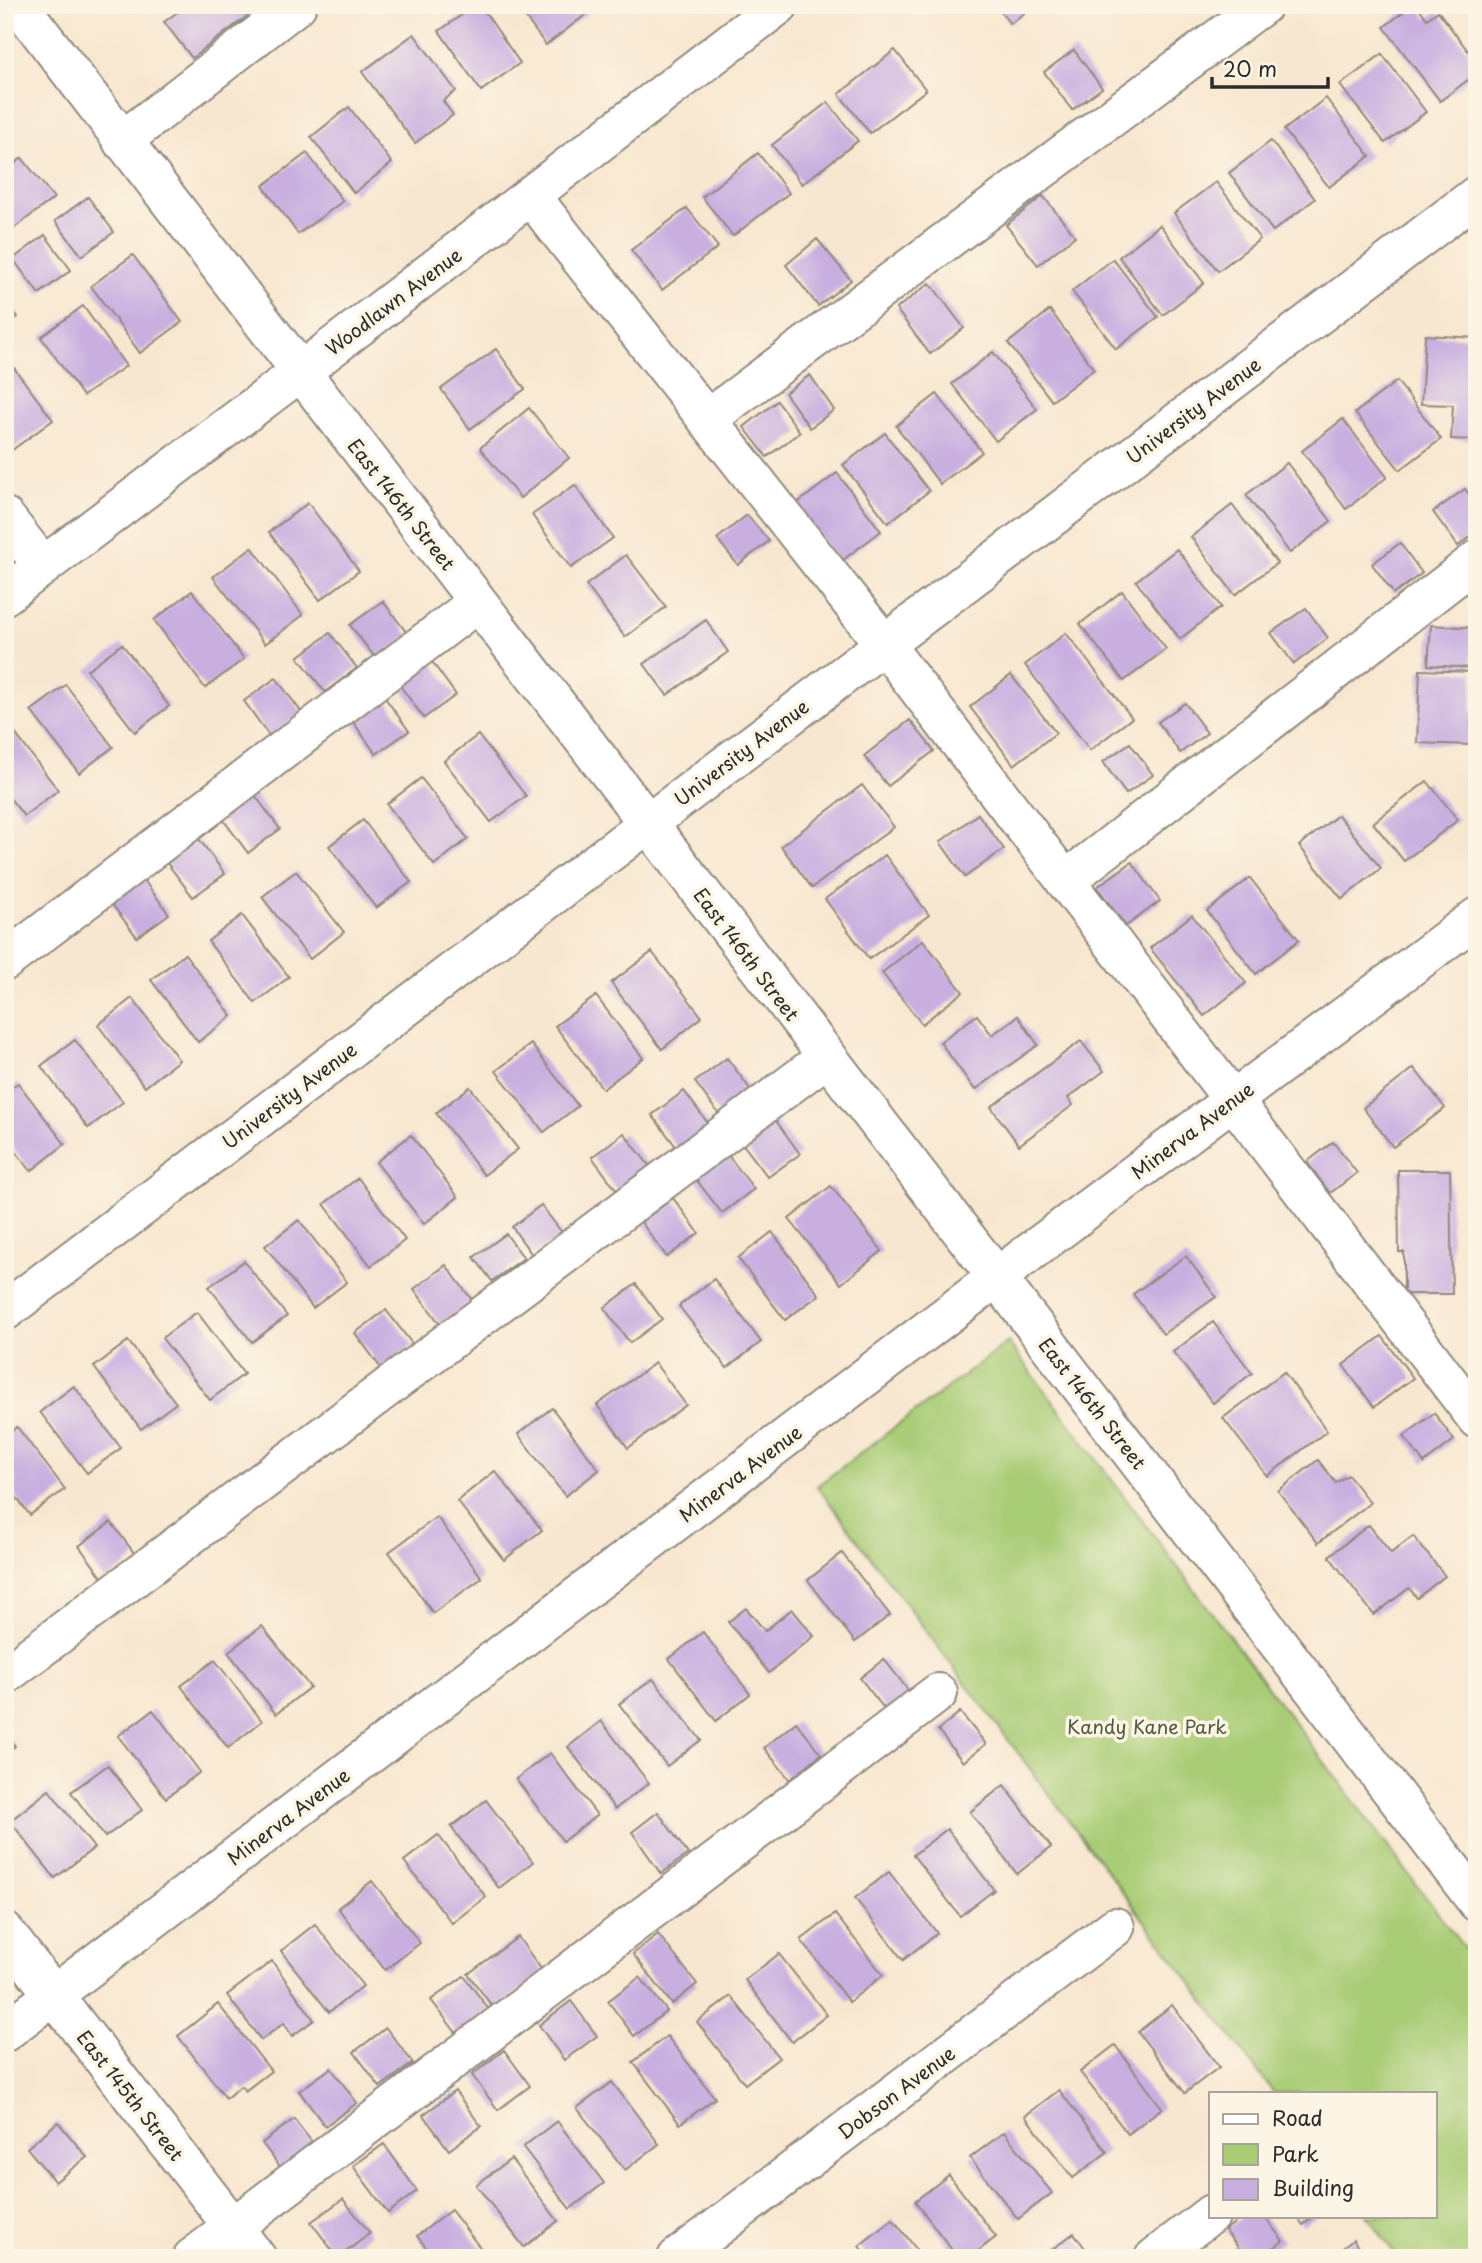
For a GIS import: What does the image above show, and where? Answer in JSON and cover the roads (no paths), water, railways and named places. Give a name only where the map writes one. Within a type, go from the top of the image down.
[{"type":"street","name":"East 146th Street","points":[[19,5],[1477,1902]]},
{"type":"street","points":[[122,141],[297,5]]},
{"type":"street","name":"Woodlawn Avenue","points":[[5,595],[779,5]]},
{"type":"street","points":[[707,419],[1263,5]]},
{"type":"street","name":"University Avenue","points":[[5,1311],[1477,195]]},
{"type":"street","points":[[531,196],[884,643],[1477,1419]]},
{"type":"street","points":[[5,517],[43,566]]},
{"type":"street","points":[[1065,880],[1477,560]]},
{"type":"street","points":[[5,961],[477,603]]},
{"type":"street","name":"Minerva Avenue","points":[[5,2032],[997,1277],[1477,917]]},
{"type":"street","points":[[5,1675],[827,1057]]},
{"type":"street","points":[[192,2258],[938,1693]]},
{"type":"street","name":"Dobson Avenue","points":[[677,2258],[1115,1927]]},
{"type":"street","name":"East 145th Street","points":[[5,1932],[257,2258]]},
{"type":"street","points":[[1154,2258],[1209,2216]]},
{"type":"park label","name":"Kandy Kane Park","points":[[1147,1726]]}]
